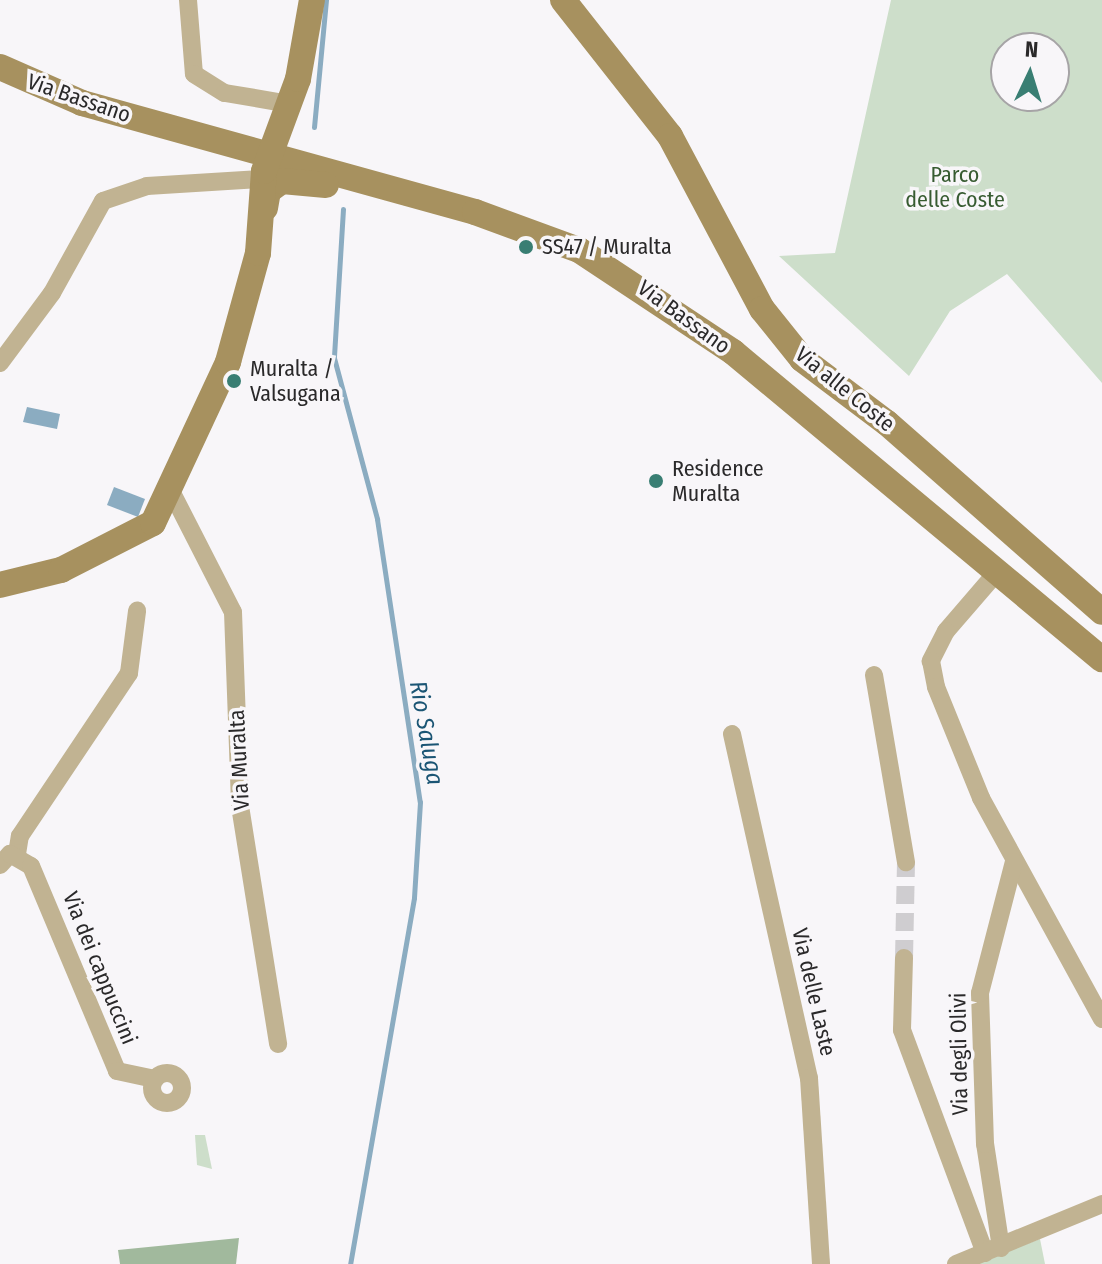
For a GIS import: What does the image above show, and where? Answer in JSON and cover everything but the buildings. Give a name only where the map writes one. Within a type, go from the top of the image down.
[{"type":"street","points":[[188,0],[194,74],[225,93],[290,104]]},
{"type":"street","points":[[262,220],[266,166],[290,104],[312,0]]},
{"type":"street","name":"Via alle Coste","points":[[563,0],[670,136],[762,309],[802,359],[887,423],[1102,612]]},
{"type":"street","name":"Via Bassano","points":[[0,67],[82,103],[266,166],[418,195],[579,250],[680,310],[1102,659]]},
{"type":"street","points":[[0,363],[52,293],[103,201],[147,186],[266,166]]},
{"type":"street","points":[[0,585],[61,570],[139,535],[170,489],[219,386],[268,191],[292,179],[391,200],[418,195]]},
{"type":"street","name":"Via Muralta","points":[[170,489],[233,612],[240,806],[278,1044]]},
{"type":"street","points":[[997,572],[946,631],[931,661],[981,798],[1014,862],[1057,928],[1102,1019]]},
{"type":"street","points":[[0,865],[17,854],[20,836],[129,673],[137,611]]},
{"type":"street","points":[[874,675],[906,862]]},
{"type":"street","name":"Via delle Laste","points":[[732,734],[809,1078],[821,1264]]},
{"type":"street","name":"Via dei cappuccini","points":[[17,854],[38,880],[117,1071],[155,1079]]},
{"type":"street","name":"Via degli Olivi","points":[[993,1250],[985,1144],[980,993],[1014,862]]},
{"type":"street","points":[[904,958],[902,1030],[993,1250]]},
{"type":"street","points":[[956,1264],[1102,1204]]},
{"type":"green space","name":"Parco delle Coste","points":[[891,0],[1102,0],[1102,383],[1007,274],[950,311],[909,376],[779,256],[835,253]]},
{"type":"green space","points":[[195,1135],[205,1135],[212,1169],[197,1165]]},
{"type":"green space","points":[[239,1238],[236,1264],[120,1264],[118,1250]]},
{"type":"green space","points":[[1040,1239],[1045,1264],[973,1264]]},
{"type":"water","points":[[27,407],[60,414],[57,429],[23,422]]},
{"type":"water","points":[[114,487],[145,499],[138,517],[107,505]]},
{"type":"waterway","name":"Rio Saluga","points":[[314,127],[326,0]]},
{"type":"waterway","name":"Rio Saluga","points":[[343,209],[334,358],[377,519],[420,802],[414,898],[350,1264]]},
{"type":"tunnel","points":[[904,958],[906,862]]},
{"type":"place","name":"SS47 / Muralta","points":[[526,247]]},
{"type":"place","name":"Muralta / Valsugana","points":[[234,381]]},
{"type":"place","name":"Residence Muralta","points":[[656,481]]}]
